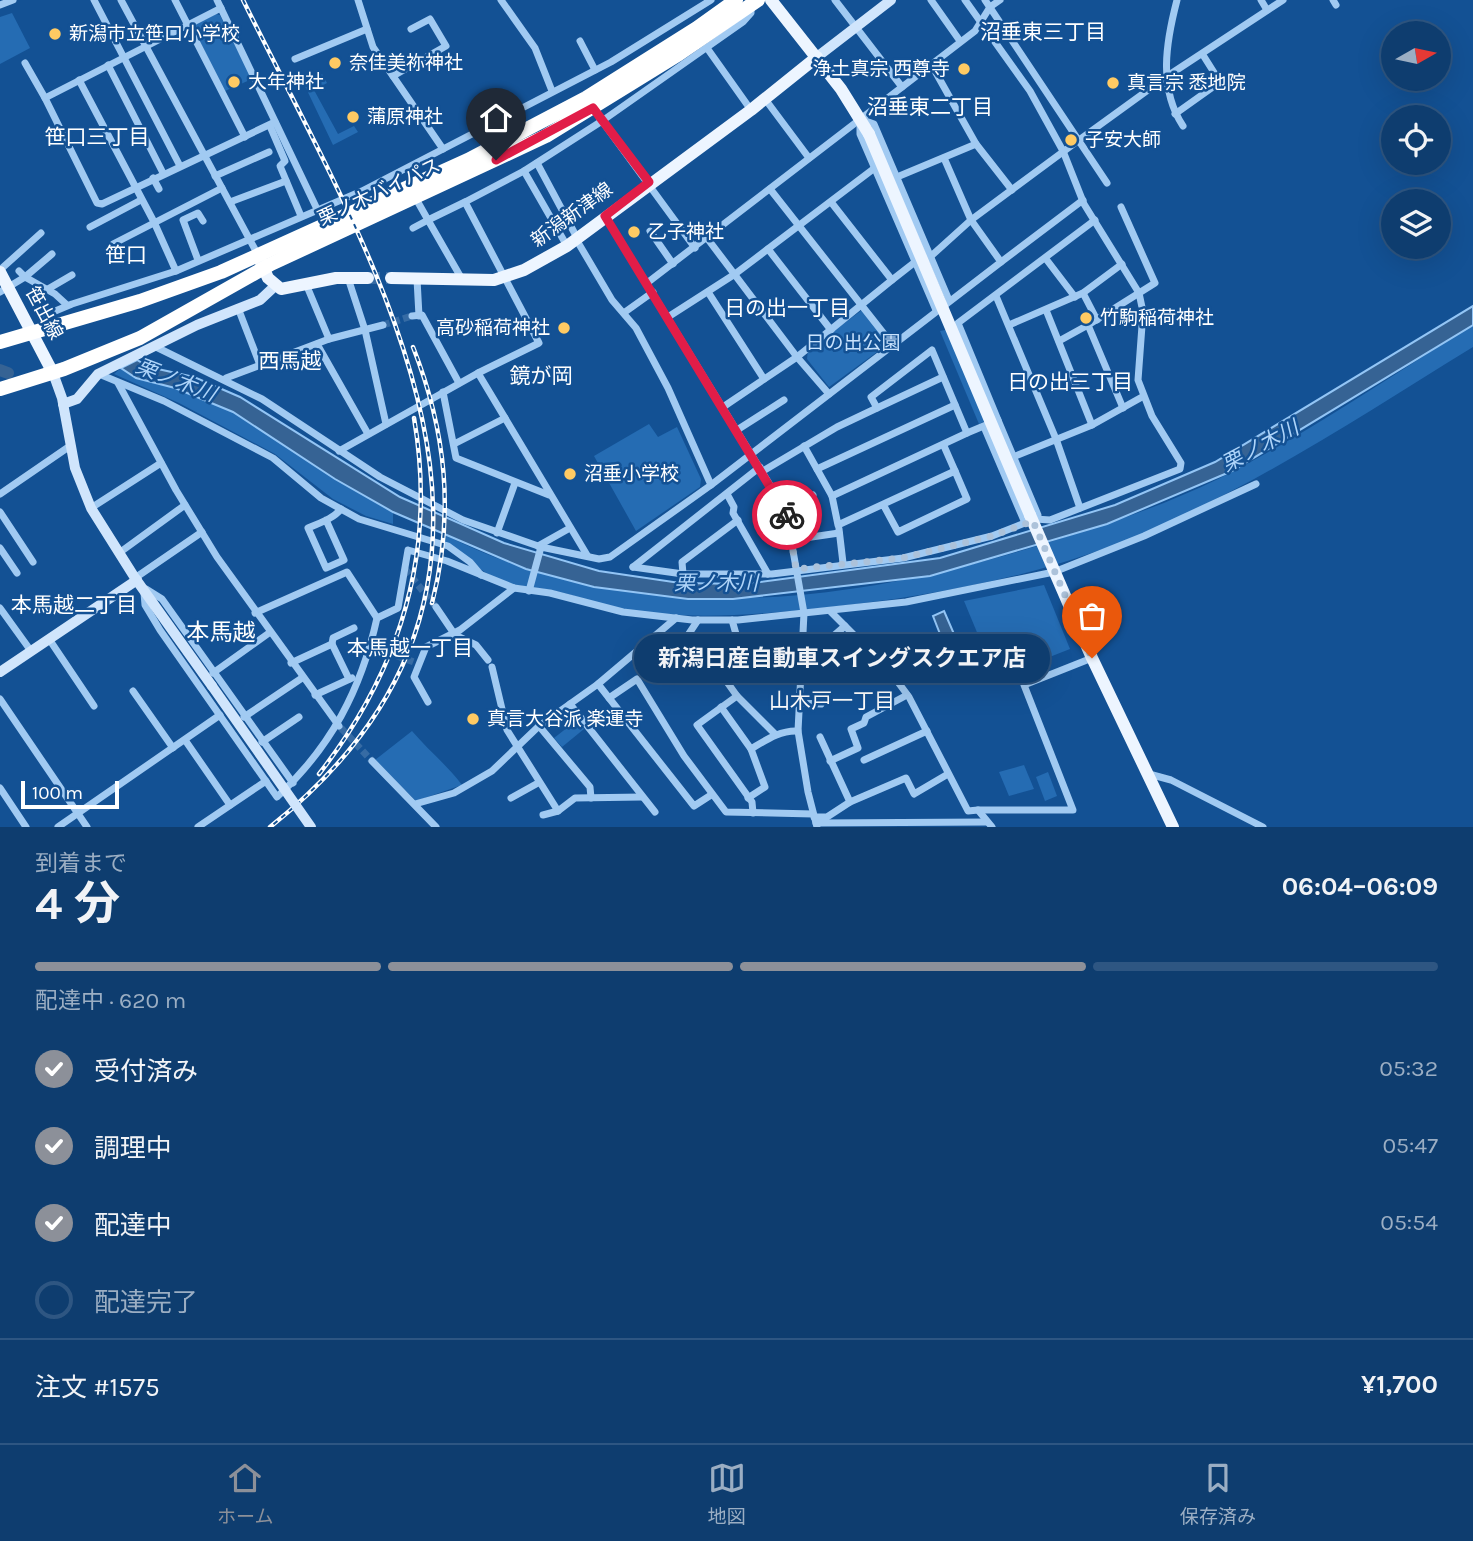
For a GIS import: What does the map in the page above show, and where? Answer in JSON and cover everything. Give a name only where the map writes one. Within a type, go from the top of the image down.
[{"type":"highway","name":"栗ノ木バイパス","points":[[0,389],[53,373],[140,338],[261,262],[590,103],[729,1]]},
{"type":"highway","name":"栗ノ木バイパス","points":[[0,341],[261,262],[414,197],[520,149],[590,103],[755,3]]},
{"type":"main road","points":[[771,0],[817,58],[869,134],[1031,520],[1092,658],[1173,827]]},
{"type":"main road","name":"新潟新津線","points":[[390,278],[463,282],[505,279],[605,216],[751,110],[817,58]]},
{"type":"main road","points":[[261,262],[275,286],[285,290],[306,284],[368,278]]},
{"type":"main road","name":"笹出線","points":[[0,271],[4,290],[32,332],[53,373]]},
{"type":"street","points":[[0,7],[13,0]]},
{"type":"street","points":[[94,0],[180,166]]},
{"type":"street","points":[[121,0],[202,155],[250,236],[261,262]]},
{"type":"street","points":[[175,0],[245,137]]},
{"type":"street","points":[[358,0],[373,47],[443,149]]},
{"type":"street","points":[[501,0],[535,48],[552,91]]},
{"type":"street","points":[[41,317],[69,304],[176,271],[250,236],[317,209],[576,81],[711,0]]},
{"type":"street","points":[[835,0],[902,87]]},
{"type":"street","points":[[817,58],[891,0]]},
{"type":"street","points":[[931,0],[960,41]]},
{"type":"street","points":[[965,0],[1030,91],[1063,151],[1083,200],[1139,293],[1143,312],[1138,380],[1142,397],[1181,463],[1180,469],[1050,520],[1031,520]]},
{"type":"street","points":[[988,4],[1000,0]]},
{"type":"street","points":[[1177,0],[1168,44],[1166,77],[1175,114],[1183,126]]},
{"type":"street","points":[[1261,0],[1268,10]]},
{"type":"street","points":[[723,407],[797,357],[915,262],[930,257],[971,220],[1063,151],[1166,77],[1283,0]]},
{"type":"street","points":[[414,228],[524,171],[602,121],[743,22],[755,3]]},
{"type":"street","points":[[45,98],[188,24],[219,4],[272,124],[317,209]]},
{"type":"street","points":[[647,284],[932,64],[981,23],[988,4]]},
{"type":"street","points":[[988,4],[1107,183]]},
{"type":"street","points":[[393,76],[446,46],[430,19],[411,29]]},
{"type":"street","points":[[295,59],[367,29]]},
{"type":"street","points":[[580,41],[595,70]]},
{"type":"street","points":[[707,48],[751,110]]},
{"type":"street","points":[[1175,114],[1220,82],[1203,55]]},
{"type":"street","points":[[25,63],[97,203],[102,204],[272,124]]},
{"type":"street","points":[[932,64],[976,144],[1012,190]]},
{"type":"street","points":[[108,65],[163,173]]},
{"type":"street","points":[[79,80],[133,188],[154,222],[176,271]]},
{"type":"street","points":[[576,81],[695,248]]},
{"type":"street","points":[[765,99],[809,158]]},
{"type":"street","points":[[860,119],[860,134],[936,310]]},
{"type":"street","points":[[860,119],[874,124],[949,300]]},
{"type":"street","points":[[272,124],[285,161],[280,166],[301,216]]},
{"type":"street","points":[[897,177],[976,144]]},
{"type":"street","points":[[215,176],[269,152]]},
{"type":"street","points":[[944,158],[971,220],[1002,262]]},
{"type":"street","points":[[537,163],[572,239]]},
{"type":"street","points":[[668,317],[735,274],[876,167]]},
{"type":"street","points":[[524,171],[611,300],[625,312],[668,388],[711,485]]},
{"type":"street","points":[[153,178],[159,188]]},
{"type":"street","points":[[230,202],[286,181]]},
{"type":"street","points":[[113,244],[222,188]]},
{"type":"street","points":[[770,189],[892,344]]},
{"type":"street","points":[[414,197],[463,282]]},
{"type":"street","points":[[154,346],[226,379],[425,502],[540,548],[599,559],[618,553],[711,485],[949,300],[1083,200]]},
{"type":"street","points":[[89,227],[141,201]]},
{"type":"street","points":[[339,451],[459,383],[539,343],[465,202]]},
{"type":"street","points":[[831,202],[892,280]]},
{"type":"street","points":[[1059,341],[1155,284],[1121,207]]},
{"type":"street","points":[[198,260],[183,220],[198,213],[202,221]]},
{"type":"street","points":[[605,216],[786,511],[804,614],[798,731],[815,820]]},
{"type":"street","points":[[943,377],[804,446],[730,488],[727,494],[633,567],[683,574],[768,574],[902,558],[951,548],[1031,520],[1038,515],[958,323],[1095,220]]},
{"type":"street","points":[[650,231],[673,264]]},
{"type":"street","points":[[0,271],[41,233]]},
{"type":"street","points":[[707,238],[797,357],[829,394]]},
{"type":"street","points":[[768,249],[831,330]]},
{"type":"street","points":[[4,290],[52,254]]},
{"type":"street","points":[[1046,259],[1074,297]]},
{"type":"street","points":[[1009,325],[1083,293],[1122,264]]},
{"type":"street","points":[[22,274],[69,304],[76,319]]},
{"type":"street","points":[[48,289],[72,275]]},
{"type":"street","points":[[348,278],[365,330],[386,424]]},
{"type":"street","points":[[417,279],[416,316],[422,315],[459,383]]},
{"type":"street","points":[[306,284],[329,340]]},
{"type":"street","points":[[63,404],[77,399],[98,374],[154,346],[260,300],[275,286]]},
{"type":"street","points":[[625,312],[653,292]]},
{"type":"street","points":[[708,292],[764,379]]},
{"type":"street","points":[[1083,293],[1097,320]]},
{"type":"street","points":[[996,296],[1056,439],[1080,508]]},
{"type":"street","points":[[238,309],[260,365]]},
{"type":"street","points":[[1046,310],[1092,425]]},
{"type":"street","points":[[226,379],[317,344],[383,325]]},
{"type":"street","points":[[1088,325],[1123,408]]},
{"type":"street","points":[[317,344],[368,433]]},
{"type":"street","points":[[877,408],[871,397],[932,350],[967,433]]},
{"type":"street","points":[[53,373],[63,404],[70,446],[82,488],[91,508],[119,553],[311,827]]},
{"type":"street","points":[[478,373],[587,555]]},
{"type":"street","points":[[98,374],[164,401],[273,458],[321,498],[341,509],[381,528],[449,546],[470,562],[482,576]]},
{"type":"street","points":[[118,383],[202,532],[269,633],[340,727]]},
{"type":"street","points":[[443,392],[456,458],[550,495]]},
{"type":"street","points":[[1013,457],[1092,425],[1142,397]]},
{"type":"street","points":[[737,429],[784,400]]},
{"type":"street","points":[[817,469],[955,405]]},
{"type":"street","points":[[454,444],[505,418]]},
{"type":"street","points":[[832,496],[998,420]]},
{"type":"street","points":[[984,427],[1031,520]]},
{"type":"street","points":[[0,494],[70,446]]},
{"type":"street","points":[[804,446],[832,496],[843,563]]},
{"type":"street","points":[[884,506],[898,532],[967,499],[944,446]]},
{"type":"street","points":[[91,508],[161,463]]},
{"type":"street","points":[[791,540],[839,529],[955,471]]},
{"type":"street","points":[[497,533],[515,483]]},
{"type":"street","points":[[377,618],[398,608],[408,550],[447,561],[513,588],[530,588],[623,612],[677,618],[732,620],[906,602],[1053,568],[1144,536],[1256,484]]},
{"type":"street","points":[[727,494],[768,574]]},
{"type":"street","points":[[786,511],[814,495]]},
{"type":"street","points":[[119,553],[185,505]]},
{"type":"street","points":[[326,520],[344,560],[326,568],[307,528],[326,520],[341,509]]},
{"type":"street","points":[[0,512],[33,562]]},
{"type":"street","points":[[683,574],[682,562],[738,520]]},
{"type":"street","points":[[530,588],[540,548],[570,528]]},
{"type":"street","points":[[0,672],[139,582],[202,532]]},
{"type":"street","points":[[0,548],[17,573]]},
{"type":"street","points":[[139,582],[145,605],[153,620],[277,797],[293,783],[340,727],[362,673],[377,618],[347,572],[255,613]]},
{"type":"street","points":[[139,582],[162,599],[244,718],[293,783]]},
{"type":"street","points":[[428,702],[414,677],[425,647],[453,633],[513,588]]},
{"type":"street","points":[[436,607],[453,633],[476,645],[490,663],[507,730],[558,811]]},
{"type":"street","points":[[0,608],[31,651]]},
{"type":"street","points":[[830,611],[889,670],[907,695],[968,811],[1073,810],[1024,685],[1092,658]]},
{"type":"street","points":[[415,804],[454,793],[492,771],[539,726],[598,684],[677,618]]},
{"type":"street","points":[[695,652],[688,635],[698,620]]},
{"type":"street","points":[[732,620],[742,655]]},
{"type":"street","points":[[830,639],[845,626]]},
{"type":"street","points":[[349,679],[332,644],[332,638],[354,628]]},
{"type":"street","points":[[214,673],[269,633]]},
{"type":"street","points":[[49,639],[94,706]]},
{"type":"street","points":[[832,662],[858,640]]},
{"type":"street","points":[[291,663],[332,644]]},
{"type":"street","points":[[371,646],[387,652]]},
{"type":"street","points":[[315,695],[362,673]]},
{"type":"street","points":[[722,675],[737,696],[775,734]]},
{"type":"street","points":[[244,718],[302,678]]},
{"type":"street","points":[[609,698],[637,679],[711,795],[726,812],[815,820],[989,824]]},
{"type":"street","points":[[598,684],[694,806],[711,795]]},
{"type":"street","points":[[133,691],[173,748]]},
{"type":"street","points":[[830,761],[858,748],[851,729],[864,723],[866,717],[907,695]]},
{"type":"street","points":[[737,696],[697,725],[752,802],[753,813]]},
{"type":"street","points":[[0,699],[87,827]]},
{"type":"street","points":[[570,704],[655,812]]},
{"type":"street","points":[[799,704],[821,705]]},
{"type":"street","points":[[721,707],[751,749],[765,787],[748,798]]},
{"type":"street","points":[[58,827],[220,715]]},
{"type":"street","points":[[262,743],[299,717]]},
{"type":"street","points":[[539,726],[590,787],[591,798]]},
{"type":"street","points":[[751,749],[775,734],[787,730],[798,731]]},
{"type":"street","points":[[864,760],[927,731]]},
{"type":"street","points":[[820,737],[850,802]]},
{"type":"street","points":[[185,740],[230,805]]},
{"type":"street","points":[[372,761],[436,827]]},
{"type":"street","points":[[815,820],[828,817],[850,802],[906,778],[914,794],[948,774]]},
{"type":"street","points":[[1149,774],[1183,785],[1263,827]]},
{"type":"street","points":[[198,827],[266,781]]},
{"type":"street","points":[[511,798],[538,783]]},
{"type":"street","points":[[0,788],[26,827]]},
{"type":"street","points":[[542,815],[558,811],[575,798],[642,797]]},
{"type":"street","points":[[978,810],[989,824]]},
{"type":"green space","points":[[12,13],[30,48],[0,64],[0,17]]},
{"type":"green space","points":[[216,14],[220,15],[252,79],[225,91],[192,26]]},
{"type":"green space","points":[[322,74],[327,83],[314,90],[338,134],[354,126],[358,132],[333,145],[304,84]]},
{"type":"green space","name":"日の出公園","points":[[862,310],[888,344],[829,387],[807,359],[808,350]]},
{"type":"green space","points":[[1473,325],[1473,347],[1317,443],[1197,509],[1075,559],[950,590],[822,608],[748,614],[698,616],[648,613],[615,609],[560,592],[507,583],[471,563],[445,543],[445,535],[518,566],[593,586],[670,596],[747,598],[824,592],[901,580],[978,563],[1053,541],[1178,497],[1251,462],[1315,425]]},
{"type":"green space","points":[[956,328],[985,421],[979,424],[940,331]]},
{"type":"green space","points":[[121,368],[136,378],[175,388],[233,412],[335,479],[393,512],[393,524],[366,516],[333,499],[275,454],[179,403],[114,374]]},
{"type":"green space","points":[[649,424],[658,437],[677,427],[701,479],[700,487],[636,531],[594,456]]},
{"type":"green space","points":[[1044,585],[1070,649],[996,678],[964,601]]},
{"type":"green space","points":[[577,720],[584,729],[562,747],[554,738]]},
{"type":"green space","points":[[412,731],[462,785],[416,801],[375,760]]},
{"type":"green space","points":[[1024,765],[1034,789],[1009,796],[999,772]]},
{"type":"green space","points":[[1048,772],[1057,796],[1045,801],[1036,777]]},
{"type":"water","points":[[1473,306],[1473,325],[1232,471],[1107,524],[930,576],[733,599],[688,599],[594,587],[526,569],[393,512],[335,479],[233,412],[175,388],[136,378],[121,368],[137,360],[149,367],[194,377],[240,397],[400,497],[504,543],[599,571],[680,583],[746,584],[940,558],[1115,505],[1215,462]]},
{"type":"water","points":[[944,611],[954,634],[942,639],[933,616]]},
{"type":"waterway","name":"栗ノ木川","points":[[0,370],[8,373]]},
{"type":"tunnel","points":[[368,278],[391,278]]},
{"type":"tunnel","points":[[383,325],[412,316]]},
{"type":"tunnel","points":[[405,569],[436,607]]},
{"type":"tunnel","points":[[387,652],[419,664]]},
{"type":"tunnel","points":[[341,728],[372,761]]},
{"type":"railway","points":[[243,0],[348,211],[393,318],[423,425],[433,530],[415,633],[363,732],[270,827]]},
{"type":"railway","points":[[413,347],[433,410],[444,473],[443,537],[432,603]]},
{"type":"railway","points":[[319,774],[348,734],[372,693],[406,606],[416,561],[420,515],[420,467],[414,418]]},
{"type":"way so far","points":[[787,515],[796,569],[902,558],[951,548],[1033,521],[1092,658]]},
{"type":"place","name":"新潟市立笹口小学校","points":[[55,34]]},
{"type":"place","name":"奈佳美祢神社","points":[[335,63]]},
{"type":"place","name":"浄土真宗 西尊寺","points":[[964,69]]},
{"type":"place","name":"大年神社","points":[[234,82]]},
{"type":"place","name":"真言宗 悉地院","points":[[1113,83]]},
{"type":"place","name":"蒲原神社","points":[[353,117]]},
{"type":"place","name":"子安大師","points":[[1071,140]]},
{"type":"place","name":"乙子神社","points":[[634,232]]},
{"type":"place","name":"竹駒稲荷神社","points":[[1086,318]]},
{"type":"place","name":"高砂稲荷神社","points":[[564,328]]},
{"type":"place","name":"沼垂小学校","points":[[570,474]]},
{"type":"place","name":"新潟日産自動車スイングスクエア店","points":[[1092,658]]},
{"type":"place","name":"真言大谷派 楽運寺","points":[[473,719]]},
{"type":"district","name":"沼垂東三丁目","points":[[1043,32]]},
{"type":"district","name":"沼垂東二丁目","points":[[930,107]]},
{"type":"district","name":"笹口三丁目","points":[[97,137]]},
{"type":"district","name":"笹口","points":[[126,255]]},
{"type":"district","name":"日の出一丁目","points":[[787,308]]},
{"type":"district","name":"西馬越","points":[[290,361]]},
{"type":"district","name":"鏡が岡","points":[[541,376]]},
{"type":"district","name":"日の出三丁目","points":[[1070,382]]},
{"type":"district","name":"本馬越二丁目","points":[[74,605]]},
{"type":"district","name":"本馬越","points":[[221,632]]},
{"type":"district","name":"本馬越一丁目","points":[[410,648]]},
{"type":"district","name":"山木戸一丁目","points":[[832,701]]},
{"type":"route","points":[[496,160],[546,136],[593,108],[649,182],[605,216],[752,453],[787,515]]}]
